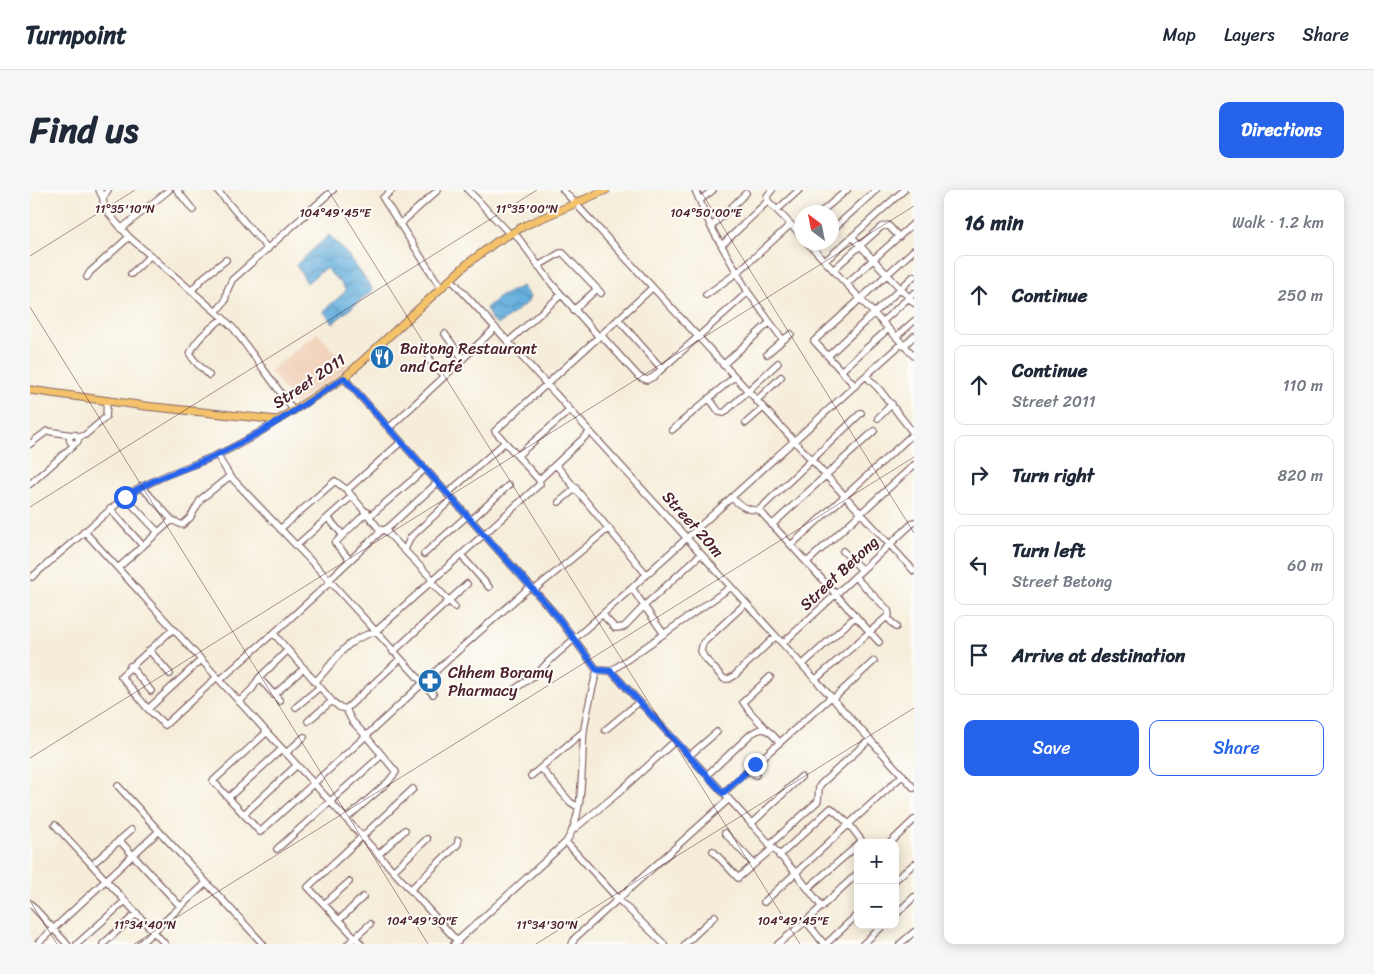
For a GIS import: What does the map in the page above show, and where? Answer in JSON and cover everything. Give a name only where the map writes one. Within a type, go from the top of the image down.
[{"type":"main road","name":"Street 2011","points":[[30,390],[278,420],[344,378],[473,259],[526,225],[606,190]]},
{"type":"street","points":[[99,190],[103,198],[104,208],[121,229],[234,329],[294,411]]},
{"type":"street","points":[[103,198],[108,190]]},
{"type":"street","points":[[121,229],[169,190]]},
{"type":"street","points":[[177,190],[193,210]]},
{"type":"street","points":[[217,190],[268,249]]},
{"type":"street","points":[[216,312],[225,301],[232,280],[333,190]]},
{"type":"street","points":[[379,190],[441,288]]},
{"type":"street","points":[[384,198],[392,190]]},
{"type":"street","points":[[400,224],[438,190]]},
{"type":"street","points":[[470,190],[512,233],[574,310],[639,376],[647,380],[698,338],[748,292]]},
{"type":"street","points":[[564,190],[859,514],[914,571]]},
{"type":"street","points":[[695,190],[710,226],[748,292],[783,340]]},
{"type":"street","points":[[700,200],[713,190]]},
{"type":"street","points":[[772,190],[767,196],[768,201],[794,228]]},
{"type":"street","points":[[776,210],[799,190]]},
{"type":"street","points":[[829,205],[846,190]]},
{"type":"street","points":[[839,224],[876,190]]},
{"type":"street","points":[[825,261],[904,190]]},
{"type":"street","points":[[710,226],[746,193]]},
{"type":"street","points":[[722,245],[768,201]]},
{"type":"street","points":[[846,284],[914,223]]},
{"type":"street","points":[[706,296],[738,272],[790,224]]},
{"type":"street","points":[[833,270],[877,229],[886,225],[899,237]]},
{"type":"street","points":[[87,277],[95,267],[129,237]]},
{"type":"street","points":[[852,237],[901,288],[912,296],[914,303]]},
{"type":"street","points":[[815,250],[914,356]]},
{"type":"street","points":[[855,386],[814,341],[914,250]]},
{"type":"street","points":[[538,266],[563,253],[599,291],[574,310]]},
{"type":"street","points":[[131,274],[150,256]]},
{"type":"street","points":[[191,291],[204,277],[226,260]]},
{"type":"street","points":[[828,356],[914,276]]},
{"type":"street","name":"Street 20m","points":[[450,279],[914,788]]},
{"type":"street","points":[[296,707],[318,684],[342,649],[360,636],[375,632],[540,484],[495,433],[496,429],[652,288]]},
{"type":"street","points":[[508,342],[561,295]]},
{"type":"street","points":[[882,322],[912,296]]},
{"type":"street","points":[[209,375],[194,361],[190,354],[192,348],[203,335],[223,318]]},
{"type":"street","points":[[618,319],[662,369]]},
{"type":"street","points":[[896,337],[914,321]]},
{"type":"street","points":[[724,365],[769,323]]},
{"type":"street","points":[[389,428],[495,328]]},
{"type":"street","points":[[842,371],[888,329]]},
{"type":"street","points":[[445,334],[463,359]]},
{"type":"street","points":[[767,354],[791,334]]},
{"type":"street","points":[[512,691],[539,672],[866,376],[914,336]]},
{"type":"street","points":[[428,353],[430,361],[445,376]]},
{"type":"street","points":[[709,398],[717,411],[721,414],[726,412],[778,363]]},
{"type":"street","points":[[790,545],[914,434],[892,404],[866,376]]},
{"type":"street","points":[[672,430],[734,377]]},
{"type":"street","points":[[756,401],[781,377]]},
{"type":"street","points":[[84,531],[456,943],[566,842],[573,830],[577,819],[584,731],[597,670],[575,639],[532,588],[344,378]]},
{"type":"street","points":[[30,484],[74,443],[78,442],[79,438],[106,417],[107,400]]},
{"type":"street","points":[[878,418],[892,404]]},
{"type":"street","points":[[746,423],[762,408]]},
{"type":"street","points":[[517,456],[570,410]]},
{"type":"street","points":[[732,498],[741,506],[754,511],[759,510],[861,413]]},
{"type":"street","points":[[32,577],[125,497],[142,486],[216,455],[267,428],[278,420]]},
{"type":"street","points":[[30,444],[47,431],[76,434],[79,438]]},
{"type":"street","points":[[772,525],[874,431]]},
{"type":"street","points":[[538,480],[590,432]]},
{"type":"street","points":[[72,435],[70,441],[74,443]]},
{"type":"street","points":[[347,490],[401,442]]},
{"type":"street","points":[[405,550],[410,538],[504,443]]},
{"type":"street","points":[[216,455],[230,476],[330,581],[433,694]]},
{"type":"street","points":[[556,465],[646,574]]},
{"type":"street","points":[[806,562],[914,465]]},
{"type":"street","points":[[350,560],[335,543],[342,534],[425,469]]},
{"type":"street","points":[[142,486],[172,520],[184,525],[193,514],[201,499],[230,476]]},
{"type":"street","points":[[280,530],[335,481],[347,490],[383,530],[405,550],[455,607]]},
{"type":"street","points":[[173,628],[130,666],[122,674],[121,678],[164,725],[272,634],[350,560],[437,483]]},
{"type":"street","points":[[424,554],[509,485]]},
{"type":"street","points":[[559,502],[576,488]]},
{"type":"street","points":[[296,546],[352,496]]},
{"type":"street","points":[[125,497],[158,532]]},
{"type":"street","points":[[110,510],[143,546]]},
{"type":"street","points":[[759,510],[879,642]]},
{"type":"street","points":[[328,518],[342,534]]},
{"type":"street","points":[[118,568],[172,520]]},
{"type":"street","name":"Street Betong","points":[[783,644],[914,522]]},
{"type":"street","points":[[267,732],[213,781],[260,832],[314,785],[452,656],[532,588],[609,528]]},
{"type":"street","points":[[843,551],[862,570]]},
{"type":"street","points":[[603,615],[615,628],[620,629],[624,627],[644,606],[702,554]]},
{"type":"street","points":[[461,555],[489,588]]},
{"type":"street","points":[[816,680],[889,615],[888,610],[855,577]]},
{"type":"street","points":[[393,652],[448,600],[468,584]]},
{"type":"street","points":[[597,670],[611,671],[731,587]]},
{"type":"street","points":[[632,588],[664,634]]},
{"type":"street","points":[[746,603],[703,643],[701,651],[704,657],[724,678],[729,679],[776,636]]},
{"type":"street","points":[[802,665],[856,616]]},
{"type":"street","points":[[887,617],[896,627]]},
{"type":"street","points":[[272,634],[332,701],[339,707],[346,709],[352,721],[395,771],[346,819]]},
{"type":"street","points":[[149,650],[170,674]]},
{"type":"street","points":[[239,702],[252,689],[259,678],[288,650]]},
{"type":"street","points":[[346,709],[400,659]]},
{"type":"street","points":[[148,709],[201,660]]},
{"type":"street","points":[[723,793],[874,660]]},
{"type":"street","points":[[130,666],[151,690]]},
{"type":"street","points":[[274,695],[304,668]]},
{"type":"street","points":[[611,671],[795,872],[822,906]]},
{"type":"street","points":[[770,677],[743,702],[780,743]]},
{"type":"street","points":[[259,678],[280,701]]},
{"type":"street","points":[[308,721],[332,701]]},
{"type":"street","points":[[605,730],[639,702]]},
{"type":"street","points":[[707,775],[751,734],[763,729],[769,731]]},
{"type":"street","points":[[531,776],[584,731]]},
{"type":"street","points":[[689,756],[717,732]]},
{"type":"street","points":[[228,798],[284,751],[304,737]]},
{"type":"street","points":[[713,851],[738,878],[818,801],[821,784],[870,739]]},
{"type":"street","points":[[573,830],[617,794],[676,741]]},
{"type":"street","points":[[276,849],[382,755]]},
{"type":"street","points":[[760,761],[765,766]]},
{"type":"street","points":[[244,814],[297,765]]},
{"type":"street","points":[[541,768],[570,802],[578,807]]},
{"type":"street","points":[[748,770],[756,775]]},
{"type":"street","points":[[764,902],[903,775]]},
{"type":"street","points":[[751,824],[801,777]]},
{"type":"street","points":[[118,786],[264,944]]},
{"type":"street","points":[[361,944],[308,887],[413,789]]},
{"type":"street","points":[[572,944],[575,938],[729,799]]},
{"type":"street","points":[[779,856],[831,808],[849,824],[860,839]]},
{"type":"street","points":[[894,839],[914,820]]},
{"type":"street","points":[[55,825],[165,944]]},
{"type":"street","points":[[96,861],[130,830]]},
{"type":"street","points":[[378,855],[405,830]]},
{"type":"street","points":[[37,944],[159,831]]},
{"type":"street","points":[[725,833],[754,864]]},
{"type":"street","points":[[393,871],[428,839]]},
{"type":"street","points":[[119,840],[180,906]]},
{"type":"street","points":[[410,890],[458,844],[458,840]]},
{"type":"street","points":[[566,842],[619,900],[664,944]]},
{"type":"street","points":[[808,888],[854,848]]},
{"type":"street","points":[[899,877],[912,866],[914,873]]},
{"type":"street","points":[[778,944],[854,877]]},
{"type":"street","points":[[324,904],[349,882]]},
{"type":"street","points":[[140,944],[206,883]]},
{"type":"street","points":[[339,920],[363,897]]},
{"type":"street","points":[[899,910],[914,897]]},
{"type":"street","points":[[77,944],[125,901]]},
{"type":"street","points":[[30,903],[68,944]]},
{"type":"street","points":[[103,944],[137,913]]},
{"type":"street","points":[[685,944],[715,916]]},
{"type":"street","points":[[806,921],[825,944],[854,918]]},
{"type":"street","points":[[348,944],[370,924]]},
{"type":"street","points":[[863,944],[880,929]]},
{"type":"street","points":[[900,944],[914,932]]},
{"type":"shaded area","points":[[317,333],[350,367],[294,404],[270,371]]},
{"type":"water","points":[[329,235],[349,256],[373,290],[333,323],[323,311],[346,291],[341,283],[325,268],[307,283],[296,265]]},
{"type":"water","points":[[522,286],[530,297],[528,302],[498,325],[492,321],[486,308],[499,297]]},
{"type":"place","name":"Baitong Restaurant and Café","points":[[382,357]]},
{"type":"place","name":"Chhem Boramy Pharmacy","points":[[430,681]]},
{"type":"route","points":[[125,497],[142,486],[237,445],[267,428],[344,378],[557,616],[597,670],[611,671],[723,793],[755,764]]}]
